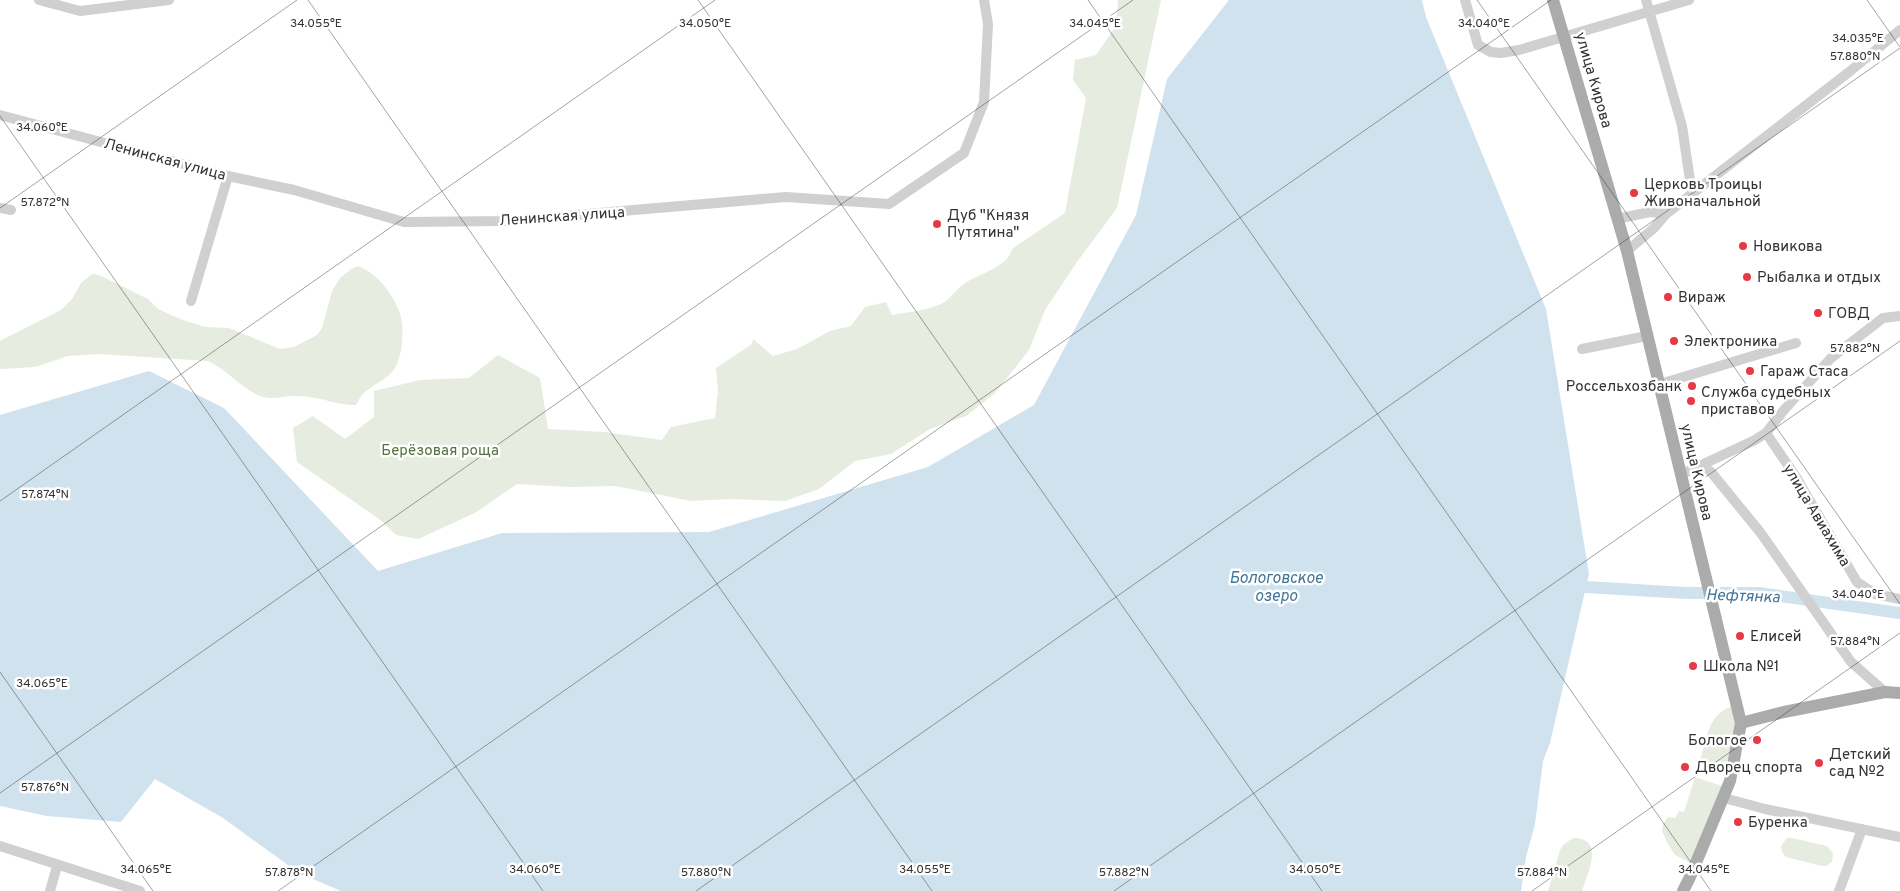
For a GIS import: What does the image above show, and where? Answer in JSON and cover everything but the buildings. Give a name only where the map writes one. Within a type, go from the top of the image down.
[{"type":"main road","name":"улица Кирова","points":[[1554,0],[1626,251],[1682,474],[1710,600],[1734,686],[1741,723],[1730,781],[1683,891]]},
{"type":"main road","points":[[1741,723],[1784,712],[1894,692]]},
{"type":"street","points":[[40,0],[80,11],[169,0]]},
{"type":"street","name":"Ленинская улица","points":[[0,115],[228,176],[294,190],[404,222],[505,221],[786,196],[889,204],[964,153],[984,102],[988,24],[984,0]]},
{"type":"street","points":[[1465,0],[1478,45],[1491,52],[1538,45],[1689,0]]},
{"type":"street","points":[[1646,0],[1682,126],[1692,194]]},
{"type":"street","points":[[1626,251],[1654,228],[1666,214],[1850,72],[1900,30]]},
{"type":"street","points":[[191,301],[228,176]]},
{"type":"street","points":[[0,208],[12,210]]},
{"type":"street","points":[[1617,218],[1650,212],[1666,214]]},
{"type":"street","points":[[1682,474],[1766,433],[1831,358],[1883,318],[1900,316]]},
{"type":"street","points":[[1582,349],[1647,336]]},
{"type":"street","points":[[1660,384],[1796,343]]},
{"type":"street","name":"улица Авиахима","points":[[1766,433],[1796,477],[1857,582],[1875,594],[1900,599]]},
{"type":"street","points":[[1701,465],[1711,472],[1760,532],[1851,662],[1894,692]]},
{"type":"street","points":[[1724,798],[1765,809],[1900,836]]},
{"type":"street","points":[[1838,891],[1862,829]]},
{"type":"street","points":[[0,846],[57,866],[140,891]]},
{"type":"street","points":[[50,891],[57,866]]},
{"type":"green space","name":"Берёзовая роща","points":[[1118,0],[1161,0],[1117,208],[1077,262],[1045,310],[1029,350],[995,393],[966,416],[930,429],[891,454],[855,461],[819,489],[785,501],[731,499],[691,501],[615,486],[570,487],[517,484],[475,513],[418,539],[396,535],[379,519],[297,462],[293,428],[313,416],[345,439],[374,417],[374,391],[420,380],[469,378],[498,355],[540,378],[548,429],[604,432],[662,440],[671,427],[715,418],[718,391],[716,368],[752,344],[753,339],[773,356],[797,349],[830,331],[851,326],[865,307],[886,302],[892,315],[923,310],[944,302],[964,284],[1005,261],[1012,249],[1065,213],[1086,98],[1073,80],[1075,60],[1096,55],[1116,26]]},
{"type":"green space","name":"Берёзовая роща","points":[[358,266],[371,273],[383,284],[392,297],[401,317],[402,332],[400,356],[395,368],[388,376],[364,393],[356,405],[302,396],[263,397],[248,390],[222,369],[208,361],[99,354],[68,356],[35,367],[0,369],[0,341],[61,310],[72,299],[81,283],[92,274],[99,275],[148,299],[158,309],[180,319],[205,327],[229,328],[280,349],[294,347],[317,335],[322,328],[332,291],[340,278]]},
{"type":"green space","points":[[1734,706],[1736,719],[1732,777],[1699,765],[1706,738],[1713,721],[1725,709]]},
{"type":"green space","points":[[1695,777],[1728,788],[1692,868],[1687,861],[1675,855],[1662,831],[1663,824],[1668,817],[1675,818],[1679,811],[1684,812]]},
{"type":"green space","points":[[1573,838],[1583,840],[1589,844],[1592,850],[1590,867],[1582,891],[1548,891],[1560,850],[1563,845]]},
{"type":"green space","points":[[1787,838],[1827,846],[1833,853],[1832,862],[1822,866],[1786,857],[1782,852],[1781,846]]},
{"type":"water","name":"Бологовское озеро","points":[[1229,0],[1422,0],[1426,17],[1546,309],[1589,574],[1550,743],[1543,761],[1535,824],[1526,857],[1521,891],[341,891],[299,873],[223,818],[155,779],[121,822],[47,816],[0,806],[0,415],[149,371],[224,408],[378,571],[502,533],[709,532],[928,467],[1034,405],[1136,215],[1167,79]]},
{"type":"waterway","name":"Нефтянка","points":[[1586,587],[1686,593],[1759,593],[1900,613]]},
{"type":"place","name":"Церковь Троицы Живоначальной","points":[[1634,193]]},
{"type":"place","name":"Дуб \"Князя Путятина\"","points":[[937,224]]},
{"type":"place","name":"Новикова","points":[[1743,246]]},
{"type":"place","name":"Рыбалка и отдых","points":[[1747,277]]},
{"type":"place","name":"Вираж","points":[[1668,297]]},
{"type":"place","name":"ГОВД","points":[[1818,313]]},
{"type":"place","name":"Электроника","points":[[1674,341]]},
{"type":"place","name":"Гараж Стаса","points":[[1750,371]]},
{"type":"place","name":"Россельхозбанк","points":[[1692,386]]},
{"type":"place","name":"Служба судебных приставов","points":[[1691,401]]},
{"type":"place","name":"Елисей","points":[[1740,636]]},
{"type":"place","name":"Школа №1","points":[[1693,666]]},
{"type":"place","name":"Бологое","points":[[1757,740]]},
{"type":"place","name":"Детский сад №2","points":[[1819,763]]},
{"type":"place","name":"Дворец спорта","points":[[1685,767]]},
{"type":"place","name":"Буренка","points":[[1738,822]]}]
